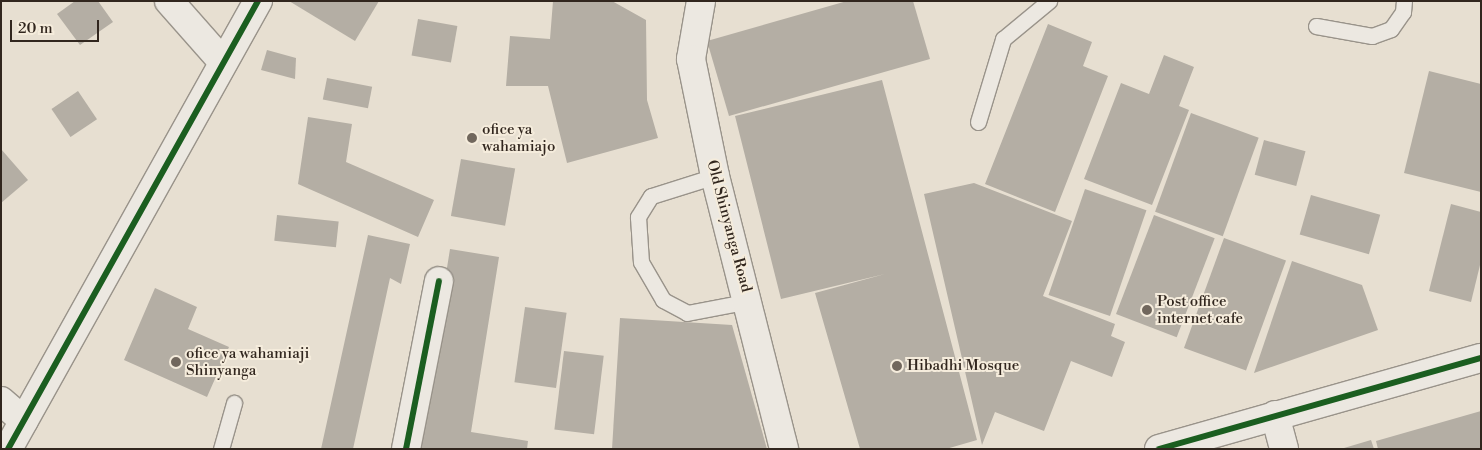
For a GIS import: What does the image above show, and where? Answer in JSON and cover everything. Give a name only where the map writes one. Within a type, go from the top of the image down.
[{"type":"street","points":[[169,1],[222,61]]},
{"type":"street","points":[[8,449],[222,61],[258,1]]},
{"type":"street","name":"Old Shinyanga Road","points":[[701,1],[690,58],[715,176],[750,301],[784,449]]},
{"type":"street","points":[[406,449],[439,281]]},
{"type":"street","points":[[1159,449],[1481,358]]},
{"type":"street","points":[[1,401],[24,421]]},
{"type":"street","points":[[1275,415],[1284,449]]},
{"type":"lane","points":[[978,122],[1003,39],[1050,1]]},
{"type":"lane","points":[[1316,26],[1372,36],[1391,29],[1403,12],[1404,1]]},
{"type":"lane","points":[[715,176],[651,196],[638,217],[641,262],[663,300],[686,313],[750,301]]},
{"type":"lane","points":[[221,449],[234,403]]},
{"type":"building","points":[[75,1],[98,1],[113,22],[80,45],[57,14]]},
{"type":"building","points":[[289,1],[379,1],[355,41]]},
{"type":"building","points":[[553,1],[612,1],[646,20],[647,100],[658,138],[567,163],[548,86],[506,86],[510,36],[550,39]]},
{"type":"building","points":[[847,1],[913,1],[930,59],[729,116],[707,41]]},
{"type":"building","points":[[418,19],[457,26],[451,62],[412,55]]},
{"type":"building","points":[[1048,24],[1092,42],[1083,66],[1108,76],[1055,212],[985,184]]},
{"type":"building","points":[[267,50],[296,58],[295,79],[261,70]]},
{"type":"building","points":[[1164,55],[1194,67],[1179,106],[1189,110],[1152,205],[1084,179],[1121,83],[1149,94]]},
{"type":"building","points":[[1429,71],[1481,84],[1481,192],[1404,173]]},
{"type":"building","points":[[327,78],[372,87],[368,108],[323,100]]},
{"type":"building","points":[[882,80],[977,440],[946,449],[860,449],[815,293],[885,274],[781,299],[735,116]]},
{"type":"building","points":[[78,91],[97,119],[70,137],[51,109]]},
{"type":"building","points":[[1191,113],[1259,138],[1223,236],[1155,212]]},
{"type":"building","points":[[308,117],[352,124],[346,162],[434,200],[418,237],[298,184]]},
{"type":"building","points":[[1264,140],[1306,151],[1296,186],[1255,175]]},
{"type":"building","points":[[1,149],[28,180],[1,203]]},
{"type":"building","points":[[461,159],[515,169],[505,226],[451,216]]},
{"type":"building","points":[[974,183],[1072,221],[1043,296],[1115,324],[1111,336],[1125,342],[1112,377],[1071,361],[1044,431],[995,412],[982,445],[924,194]]},
{"type":"building","points":[[1085,189],[1146,210],[1110,316],[1049,295]]},
{"type":"building","points":[[1311,195],[1380,215],[1369,254],[1300,234]]},
{"type":"building","points":[[1451,204],[1481,212],[1481,261],[1471,302],[1429,291]]},
{"type":"building","points":[[277,215],[339,221],[336,247],[274,241]]},
{"type":"building","points":[[1154,215],[1215,238],[1177,337],[1116,314]]},
{"type":"building","points":[[368,235],[410,244],[401,284],[390,278],[353,449],[321,449]]},
{"type":"building","points":[[1224,238],[1286,261],[1246,371],[1184,348]]},
{"type":"building","points":[[450,249],[499,257],[471,432],[528,441],[527,449],[418,449]]},
{"type":"building","points":[[1292,261],[1362,285],[1378,330],[1254,373]]},
{"type":"building","points":[[155,288],[197,307],[188,329],[229,347],[207,397],[124,360]]},
{"type":"building","points":[[525,307],[567,313],[556,388],[514,382]]},
{"type":"building","points":[[620,318],[732,325],[767,449],[612,449]]},
{"type":"building","points":[[564,351],[604,356],[594,434],[554,429]]},
{"type":"building","points":[[1481,411],[1481,449],[1378,449],[1376,441]]},
{"type":"building","points":[[1371,440],[1374,449],[1344,449],[1344,448]]},
{"type":"cycle path","points":[[8,449],[258,1]]},
{"type":"cycle path","points":[[406,449],[439,281]]},
{"type":"cycle path","points":[[1159,449],[1481,358]]},
{"type":"place","name":"ofice ya wahamiajo","points":[[472,138]]},
{"type":"place","name":"Post office internet cafe","points":[[1147,310]]},
{"type":"place","name":"ofice ya wahamiaji Shinyanga","points":[[176,362]]},
{"type":"place","name":"Hibadhi Mosque","points":[[897,366]]}]
